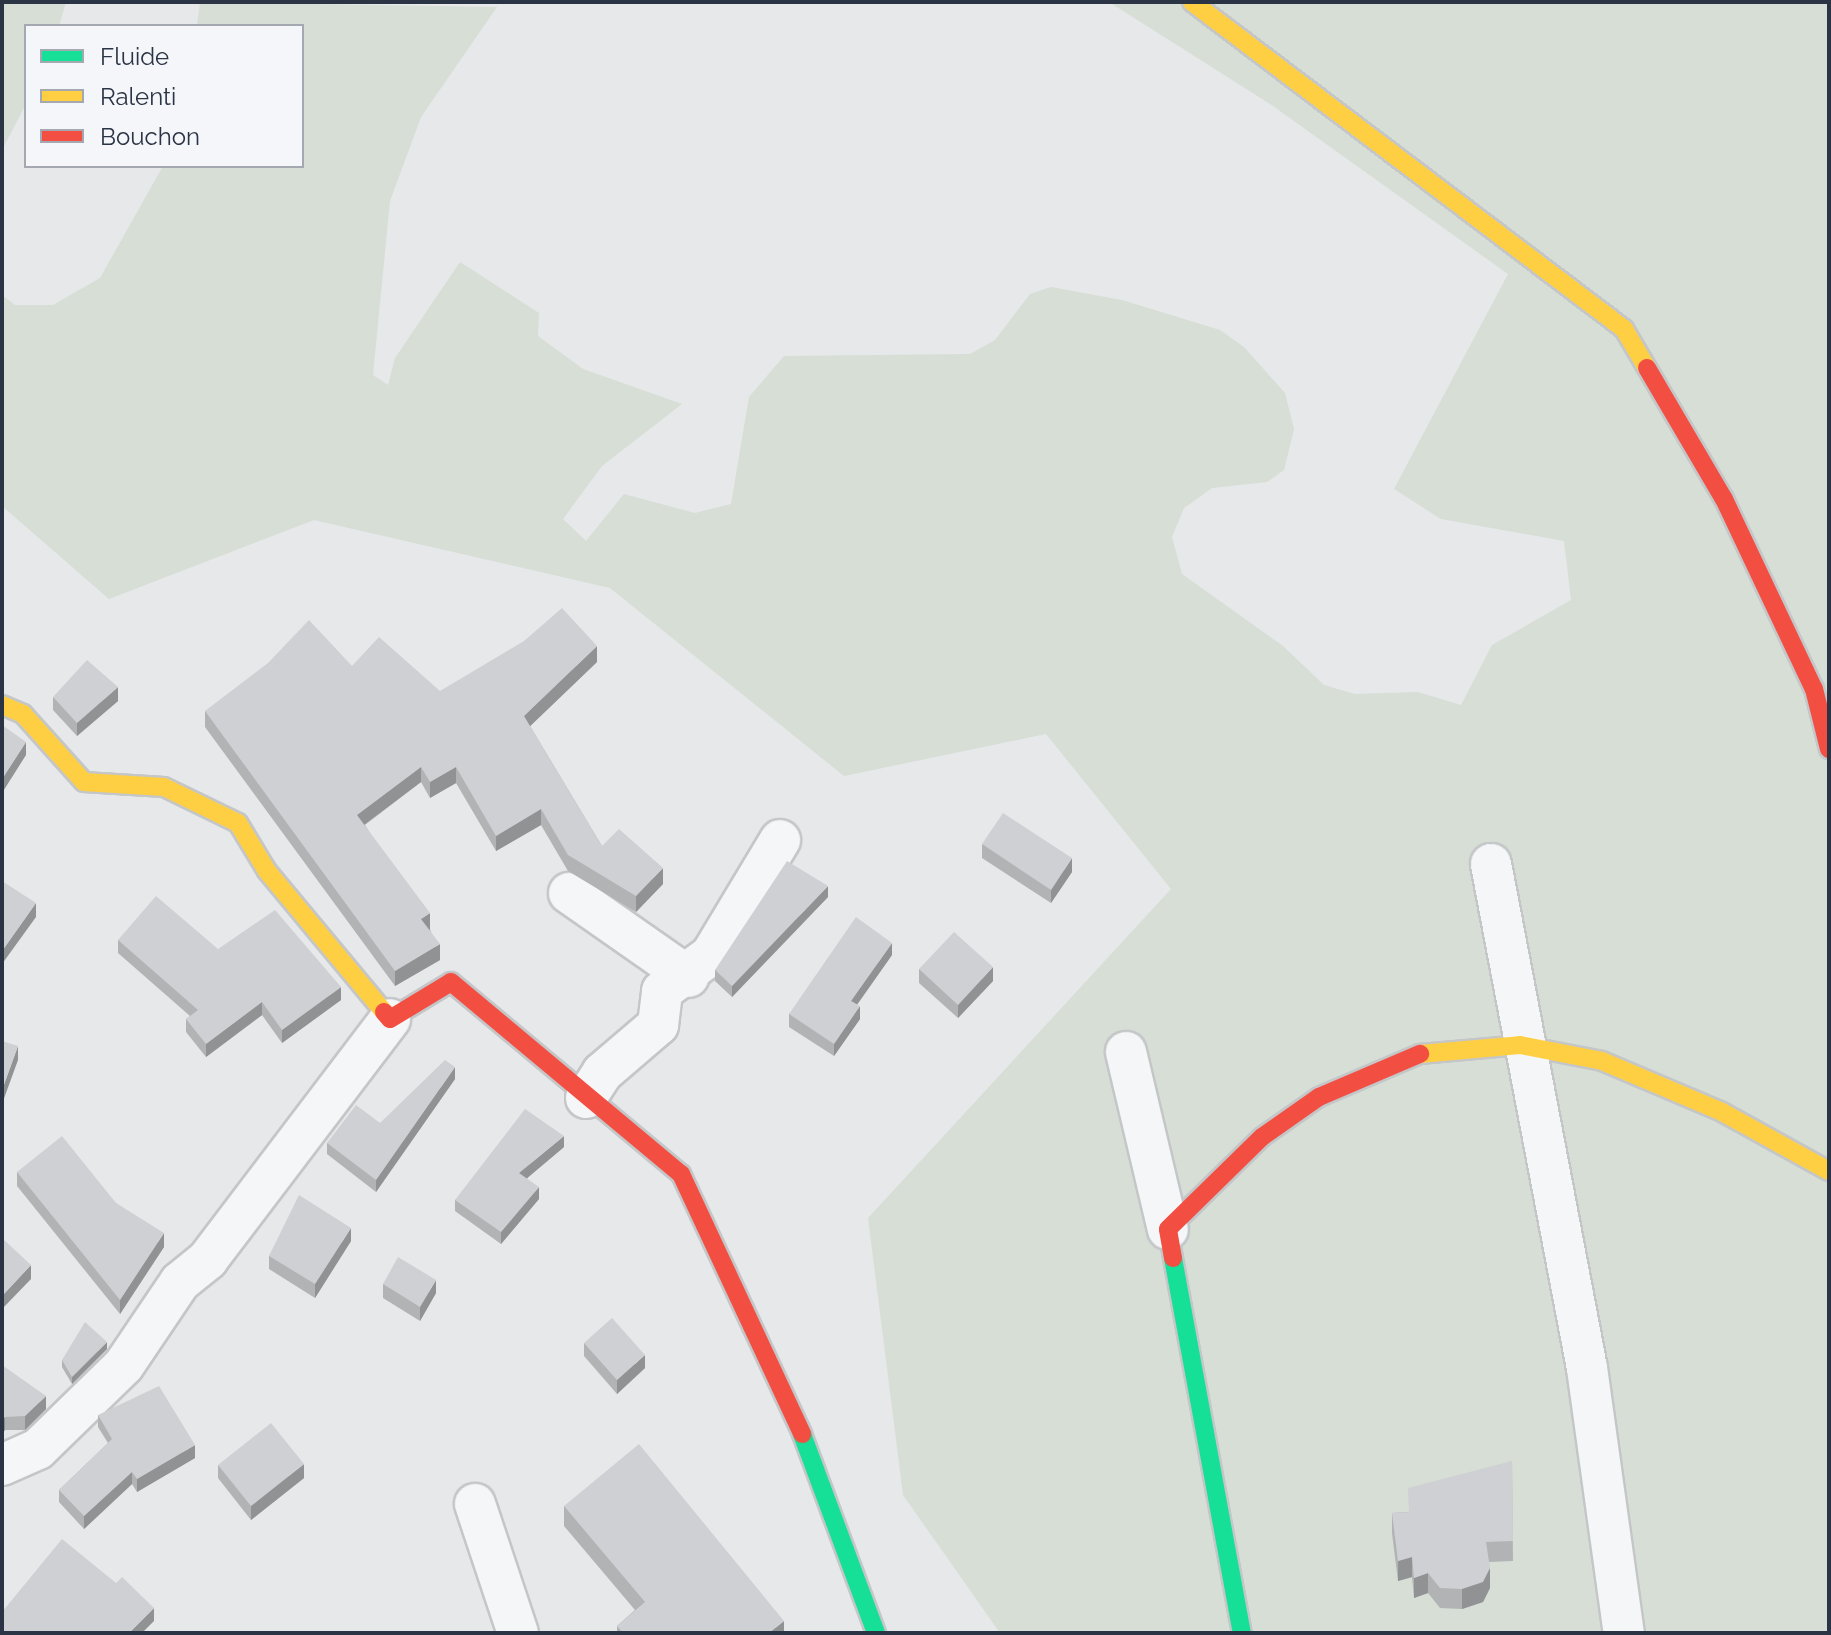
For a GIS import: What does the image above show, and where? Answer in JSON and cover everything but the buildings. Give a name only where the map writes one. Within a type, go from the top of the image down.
[{"type":"street","points":[[1192,2],[1624,329],[1724,499],[1814,689],[1829,749]]},
{"type":"street","points":[[2,705],[23,714],[84,782],[164,787],[238,823],[267,871],[390,1019]]},
{"type":"street","points":[[586,1098],[602,1073],[658,1025],[662,991],[689,977],[711,955],[780,840]]},
{"type":"street","points":[[1491,864],[1520,1045],[1587,1368],[1624,1633]]},
{"type":"street","points":[[569,893],[689,977]]},
{"type":"street","points":[[2,1465],[38,1449],[124,1365],[180,1282],[208,1259],[390,1019],[451,982],[586,1098],[681,1174],[783,1385],[867,1629]]},
{"type":"street","points":[[1168,1229],[1262,1137],[1319,1097],[1403,1058],[1462,1045],[1520,1045],[1602,1061],[1722,1112],[1829,1171]]},
{"type":"street","points":[[1126,1052],[1168,1229],[1242,1633]]},
{"type":"street","points":[[475,1504],[518,1633]]},
{"type":"shaded area","points":[[2,2],[66,2],[60,24],[24,24],[24,108],[2,150]]},
{"type":"shaded area","points":[[200,2],[497,7],[421,117],[390,201],[373,375],[388,385],[395,358],[460,262],[539,313],[538,336],[583,369],[682,404],[602,466],[563,519],[586,541],[624,494],[695,513],[731,504],[749,397],[784,356],[970,354],[995,340],[1030,294],[1051,287],[1122,300],[1220,330],[1244,347],[1285,393],[1294,429],[1284,470],[1267,482],[1212,488],[1184,508],[1172,537],[1182,574],[1283,646],[1324,685],[1355,694],[1418,692],[1461,705],[1492,645],[1571,600],[1564,541],[1441,519],[1394,489],[1508,274],[1273,106],[1109,2],[1829,2],[1829,1633],[1000,1633],[903,1495],[868,1218],[1171,889],[1046,734],[844,776],[610,588],[314,520],[109,599],[2,506],[2,295],[15,305],[53,305],[100,278],[162,168],[304,168],[304,24],[197,24]]},
{"type":"traffic: fast","points":[[1173,1258],[1242,1633]]},
{"type":"traffic: fast","points":[[802,1434],[876,1633]]},
{"type":"traffic: slow","points":[[1192,2],[1624,329],[1647,368]]},
{"type":"traffic: slow","points":[[2,705],[23,714],[84,782],[164,787],[238,823],[267,871],[384,1012]]},
{"type":"traffic: slow","points":[[1420,1054],[1520,1045],[1602,1061],[1722,1112],[1829,1171]]},
{"type":"traffic: jam","points":[[1647,368],[1724,499],[1814,689],[1829,749]]},
{"type":"traffic: jam","points":[[384,1012],[390,1019],[451,982],[681,1174],[802,1434]]},
{"type":"traffic: jam","points":[[1173,1258],[1168,1229],[1262,1137],[1319,1097],[1420,1054]]}]
